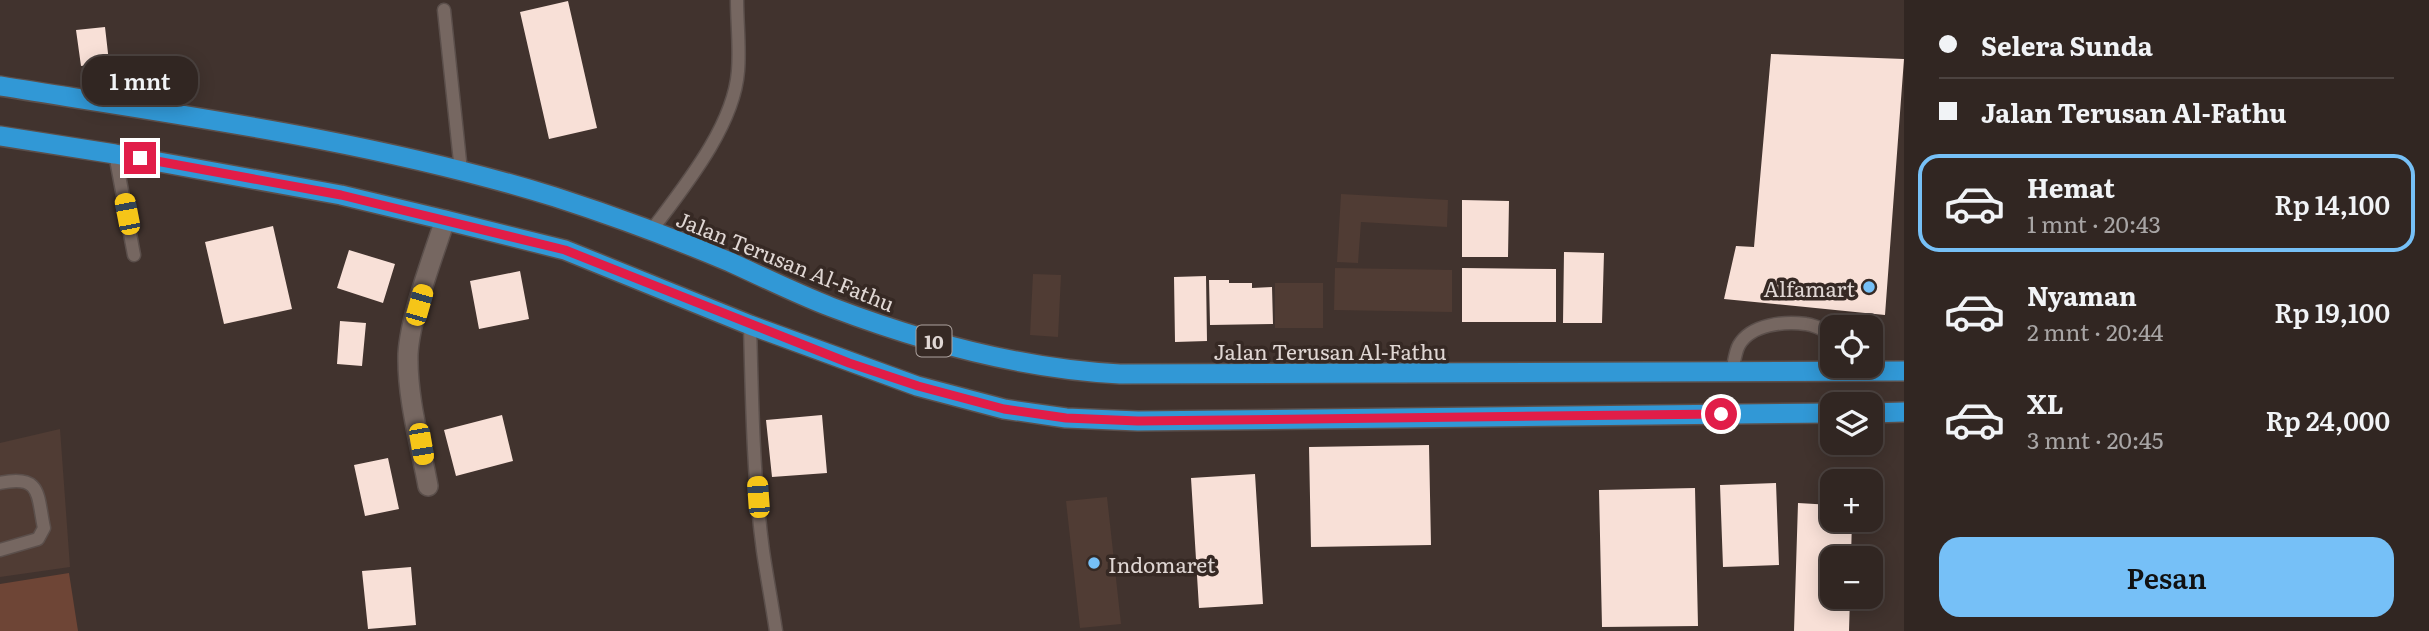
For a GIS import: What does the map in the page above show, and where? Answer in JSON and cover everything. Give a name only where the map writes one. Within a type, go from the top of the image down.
[{"type":"highway","name":"Jalan Terusan Al-Fathu","points":[[0,86],[352,145],[461,171],[554,197],[651,231],[830,307],[914,335],[965,349],[1077,372],[1732,372],[1820,369]]},
{"type":"highway","name":"10","points":[[0,136],[341,195],[565,250],[750,325],[918,386],[1004,409],[1066,418],[1138,421],[1820,413]]},
{"type":"highway","name":"Jalan Terusan Al-Fathu","points":[[1883,370],[1904,371]]},
{"type":"highway","points":[[1883,412],[1904,412]]},
{"type":"street","points":[[428,486],[409,374],[408,352],[411,332],[446,220]]},
{"type":"lane","points":[[651,231],[707,153],[727,115],[738,72],[737,0]]},
{"type":"lane","points":[[444,9],[461,171]]},
{"type":"lane","points":[[115,154],[134,255]]},
{"type":"lane","points":[[1732,372],[1739,345],[1750,332],[1787,324],[1806,324],[1820,329]]},
{"type":"lane","points":[[750,325],[759,510],[776,631]]},
{"type":"lane","points":[[0,483],[15,480],[28,482],[35,488],[44,528],[38,539],[0,550]]},
{"type":"shaded area","points":[[1341,194],[1448,200],[1447,227],[1361,222],[1358,263],[1337,262]]},
{"type":"shaded area","points":[[1335,268],[1452,270],[1452,312],[1334,310]]},
{"type":"shaded area","points":[[1033,274],[1061,275],[1058,337],[1030,335]]},
{"type":"shaded area","points":[[1275,283],[1323,283],[1323,328],[1275,328]]},
{"type":"shaded area","points":[[60,429],[70,567],[0,577],[0,443]]},
{"type":"shaded area","name":"Indomaret","points":[[1107,497],[1121,624],[1080,628],[1066,501]]},
{"type":"shaded area","points":[[69,573],[78,631],[0,631],[0,584]]},
{"type":"building","points":[[568,1],[597,128],[549,139],[520,12]]},
{"type":"building","points":[[105,27],[109,62],[81,66],[76,30]]},
{"type":"building","points":[[1771,54],[1904,59],[1885,315],[1724,299],[1736,246],[1754,247]]},
{"type":"building","points":[[1462,200],[1509,201],[1508,257],[1462,257]]},
{"type":"building","points":[[273,226],[292,309],[224,324],[205,242]]},
{"type":"building","points":[[349,250],[395,264],[383,303],[337,288]]},
{"type":"building","points":[[1564,252],[1604,253],[1602,323],[1563,323]]},
{"type":"building","points":[[1462,268],[1556,269],[1556,322],[1462,322]]},
{"type":"building","points":[[520,271],[529,319],[479,329],[470,281]]},
{"type":"building","points":[[1206,276],[1207,341],[1175,342],[1174,277]]},
{"type":"building","points":[[1209,280],[1252,283],[1252,288],[1272,287],[1273,324],[1210,325]]},
{"type":"building","points":[[340,321],[366,323],[362,366],[337,364]]},
{"type":"building","points":[[502,415],[513,461],[456,476],[444,430]]},
{"type":"building","points":[[822,415],[827,473],[772,477],[766,420]]},
{"type":"building","points":[[1429,445],[1431,545],[1311,547],[1309,447]]},
{"type":"building","points":[[388,458],[399,509],[365,516],[354,465]]},
{"type":"building","points":[[1255,474],[1263,604],[1199,608],[1191,478]]},
{"type":"building","points":[[1776,483],[1779,565],[1723,567],[1720,485]]},
{"type":"building","points":[[1695,488],[1698,626],[1602,627],[1599,490]]},
{"type":"building","points":[[1798,503],[1820,504],[1820,532],[1852,532],[1851,546],[1820,546],[1820,609],[1850,609],[1849,631],[1794,631]]},
{"type":"building","points":[[411,567],[416,625],[368,629],[362,571]]},
{"type":"place","name":"Alfamart","points":[[1869,287]]},
{"type":"place","name":"Indomaret","points":[[1094,563]]},
{"type":"route","points":[[140,158],[341,195],[565,250],[849,363],[918,386],[1004,409],[1066,418],[1138,421],[1721,414]]}]
